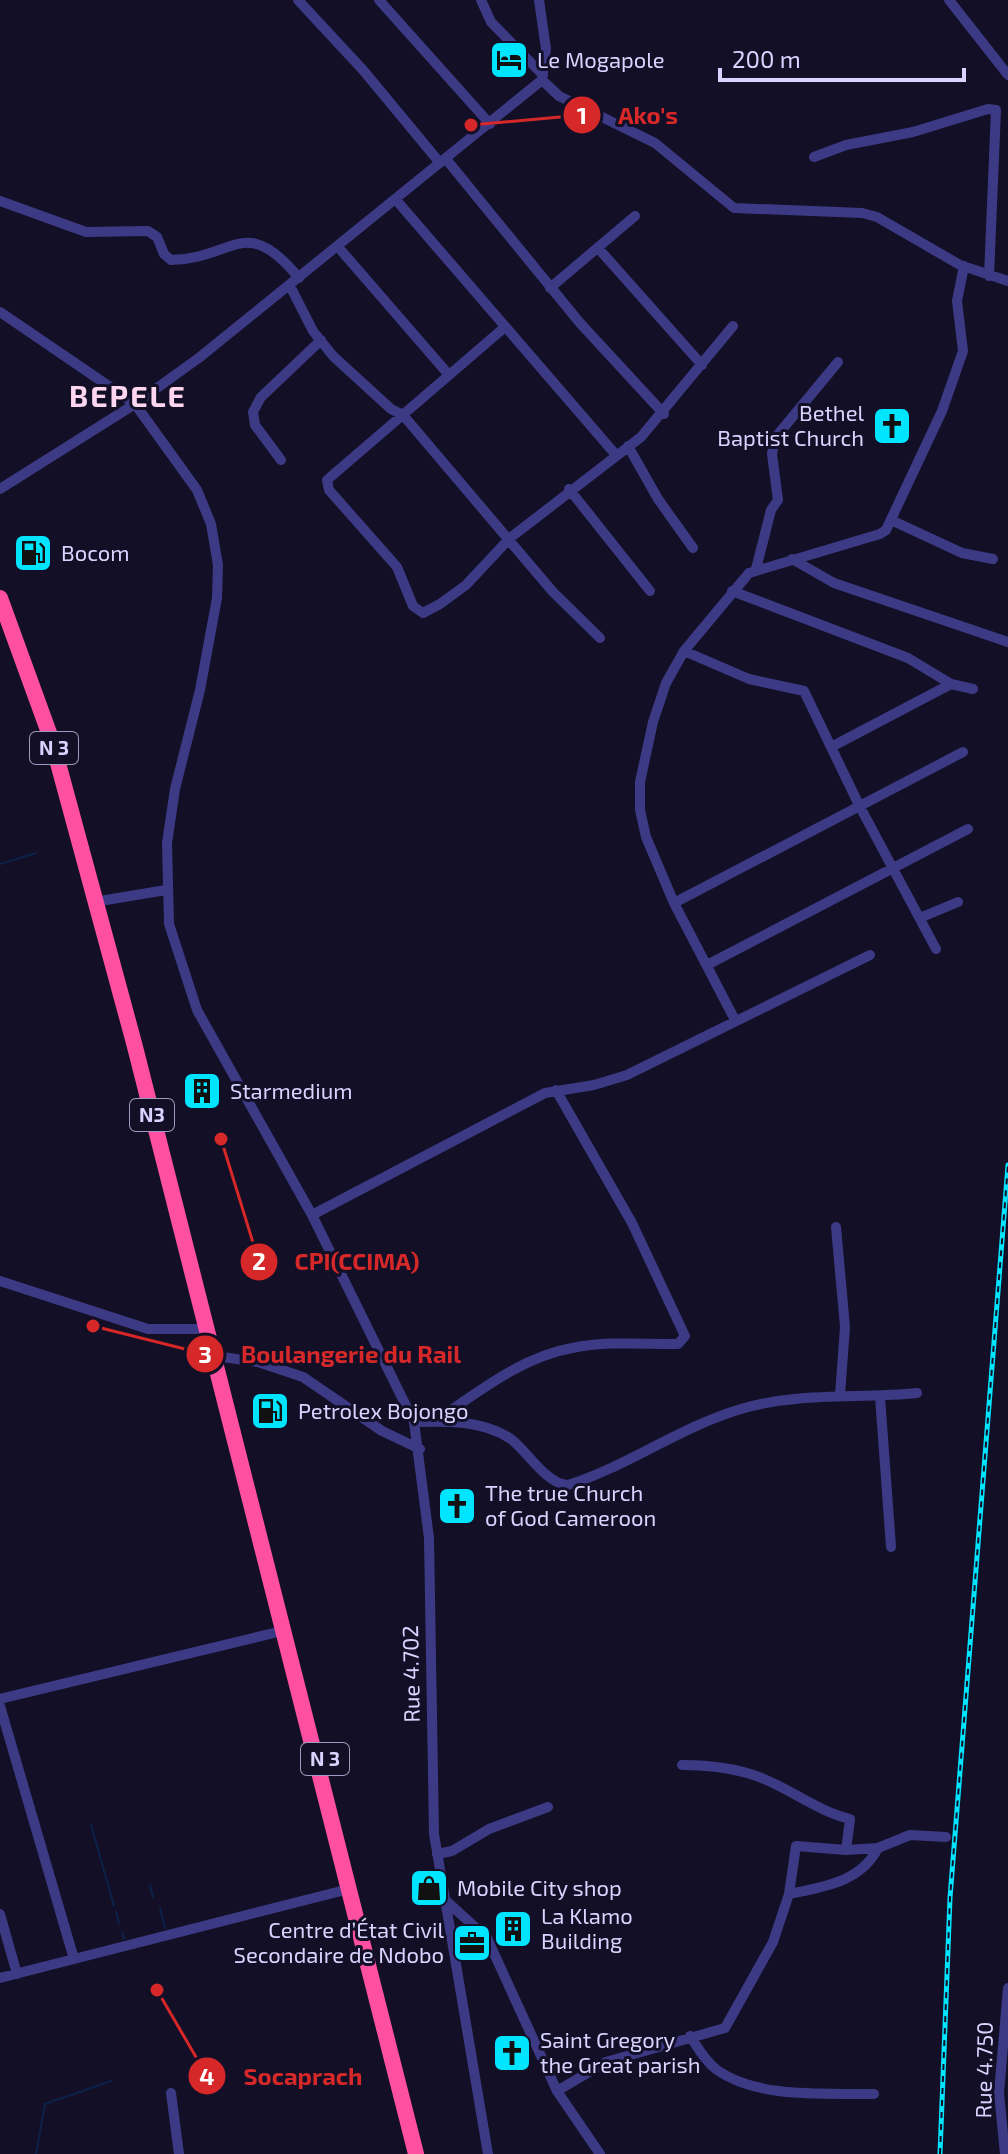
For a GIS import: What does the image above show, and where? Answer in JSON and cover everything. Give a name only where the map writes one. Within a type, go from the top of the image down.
[{"type":"highway","name":"N 3","points":[[0,598],[52,741],[94,902]]},
{"type":"highway","name":"N3","points":[[94,902],[208,1329]]},
{"type":"highway","name":"N 3","points":[[208,1329],[282,1631],[305,1702],[390,2030],[416,2154]]},
{"type":"highway","name":"N 3","points":[[217,1362],[232,1400],[349,1889],[426,2154]]},
{"type":"street","points":[[298,0],[664,414]]},
{"type":"street","points":[[379,0],[490,124]]},
{"type":"street","points":[[481,0],[491,22],[559,96],[655,143],[734,208],[862,213],[890,223],[964,266],[1008,281]]},
{"type":"street","points":[[0,489],[135,404],[339,248],[542,78],[546,49],[539,0]]},
{"type":"street","points":[[949,0],[1008,75]]},
{"type":"street","points":[[814,157],[846,145],[913,132],[988,109],[996,110],[989,276]]},
{"type":"street","points":[[0,201],[86,232],[148,231],[157,237],[164,254],[171,260],[244,241],[261,243],[295,282],[321,340],[380,399],[403,415],[553,592],[600,638]]},
{"type":"street","points":[[397,201],[616,455]]},
{"type":"street","points":[[550,288],[635,216]]},
{"type":"street","points":[[339,248],[449,375]]},
{"type":"street","points":[[598,248],[702,365]]},
{"type":"street","points":[[735,1020],[674,903],[646,837],[640,782],[666,683],[684,651],[732,591],[756,569],[880,534],[891,520],[942,411],[963,351],[957,301],[964,266]]},
{"type":"street","name":"Rue 4.702","points":[[0,312],[135,404],[197,490],[211,524],[218,565],[217,598],[175,789],[167,843],[169,924],[197,1010],[312,1215],[414,1422],[420,1449],[429,1538],[437,1854],[488,2154]]},
{"type":"street","points":[[505,327],[326,484],[397,567],[413,606],[423,613],[466,585],[510,538],[664,414],[733,326]]},
{"type":"street","points":[[281,460],[255,425],[253,412],[261,397],[321,340]]},
{"type":"street","points":[[756,569],[771,510],[778,500],[772,454],[775,438],[838,362]]},
{"type":"street","points":[[628,446],[658,499],[693,548]]},
{"type":"street","points":[[569,489],[650,591]]},
{"type":"street","points":[[891,520],[962,553],[993,559]]},
{"type":"street","points":[[792,559],[834,583],[1008,642]]},
{"type":"street","points":[[732,591],[908,658],[951,684],[973,689]]},
{"type":"street","points":[[684,651],[749,679],[801,688],[814,706],[859,805],[922,917],[936,949]]},
{"type":"street","points":[[833,746],[951,684]]},
{"type":"street","points":[[674,903],[963,752]]},
{"type":"street","points":[[707,965],[968,829]]},
{"type":"street","points":[[94,902],[166,890]]},
{"type":"street","points":[[922,917],[958,902]]},
{"type":"street","points":[[312,1215],[556,1090],[594,1085],[627,1075],[870,955]]},
{"type":"street","points":[[435,1421],[497,1380],[550,1353],[619,1344],[678,1344],[685,1336],[632,1223],[556,1090]]},
{"type":"street","points":[[836,1227],[845,1327],[840,1395]]},
{"type":"street","points":[[0,1281],[148,1329],[208,1329]]},
{"type":"street","points":[[217,1362],[258,1362],[303,1377],[382,1431],[420,1449]]},
{"type":"street","points":[[414,1422],[455,1421],[509,1438],[555,1481],[568,1485],[676,1434],[742,1408],[840,1395],[880,1397],[917,1393]]},
{"type":"street","points":[[880,1397],[891,1547]]},
{"type":"street","points":[[0,1699],[282,1631]]},
{"type":"street","points":[[0,1706],[74,1959]]},
{"type":"street","points":[[682,1765],[710,1765],[749,1773],[788,1791],[815,1809],[850,1819],[846,1850]]},
{"type":"street","points":[[437,1854],[452,1851],[489,1829],[548,1807]]},
{"type":"street","points":[[557,2091],[606,2062],[690,2036],[721,2030],[728,2025],[773,1942],[789,1894],[796,1846],[846,1850],[878,1848],[910,1835],[946,1837]]},
{"type":"street","points":[[789,1894],[837,1883],[865,1867],[878,1848]]},
{"type":"street","points":[[0,1978],[349,1889]]},
{"type":"street","points":[[443,1898],[487,1938],[557,2091],[600,2154]]},
{"type":"street","points":[[0,1914],[17,1974]]},
{"type":"street","name":"Rue 4.750","points":[[1005,2154],[999,2093],[1008,1988]]},
{"type":"street","points":[[690,2036],[714,2068],[744,2084],[768,2089],[874,2094]]},
{"type":"street","points":[[171,2093],[179,2154]]},
{"type":"waterway","points":[[0,864],[36,853]]},
{"type":"waterway","points":[[91,1825],[114,1906]]},
{"type":"waterway","points":[[150,1885],[153,1897]]},
{"type":"waterway","points":[[160,1908],[165,1928]]},
{"type":"waterway","points":[[116,1912],[119,1924]]},
{"type":"waterway","points":[[122,1932],[124,1939]]},
{"type":"waterway","points":[[36,2154],[45,2104],[111,2081]]},
{"type":"railway","points":[[940,2154],[950,1898],[1008,1165]]},
{"type":"place","name":"Le Mogapole","points":[[509,60]]},
{"type":"place","name":"Ako's","points":[[471,125]]},
{"type":"place","name":"Bethel Baptist Church","points":[[892,426]]},
{"type":"place","name":"Bocom","points":[[33,553]]},
{"type":"place","name":"Starmedium","points":[[202,1091]]},
{"type":"place","name":"CPI(CCIMA)","points":[[221,1139]]},
{"type":"place","name":"Boulangerie du Rail","points":[[93,1326]]},
{"type":"place","name":"Petrolex Bojongo","points":[[270,1411]]},
{"type":"place","name":"The true Church of God Cameroon","points":[[457,1506]]},
{"type":"place","name":"Mobile City shop","points":[[429,1888]]},
{"type":"place","name":"La Klamo Building","points":[[513,1929]]},
{"type":"place","name":"Centre d’État Civil Secondaire de Ndobo","points":[[472,1943]]},
{"type":"place","name":"Socaprach","points":[[157,1990]]},
{"type":"place","name":"Saint Gregory the Great parish","points":[[512,2053]]},
{"type":"district","name":"BEPELE","points":[[128,397]]}]
